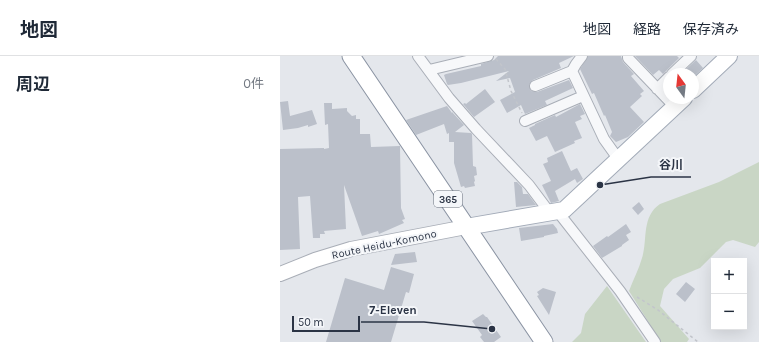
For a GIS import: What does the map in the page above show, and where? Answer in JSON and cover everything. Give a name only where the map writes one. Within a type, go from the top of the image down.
[{"type":"highway","name":"365","points":[[351,56],[544,342]]},
{"type":"main road","points":[[699,84],[729,56]]},
{"type":"main road","points":[[466,227],[554,213],[564,210],[679,104]]},
{"type":"main road","name":"Route Heidu-Komono","points":[[280,274],[315,260],[350,249],[466,227]]},
{"type":"street","points":[[418,56],[449,98],[554,213],[620,291],[654,342]]},
{"type":"street","points":[[428,70],[488,56]]},
{"type":"street","points":[[535,86],[572,71],[582,56]]},
{"type":"street","points":[[628,56],[628,58],[657,89],[663,93]]},
{"type":"street","points":[[678,68],[691,56]]},
{"type":"street","points":[[572,71],[604,139],[619,160]]},
{"type":"street","points":[[657,89],[663,83]]},
{"type":"street","points":[[525,121],[583,96]]},
{"type":"path","points":[[488,56],[495,58],[505,69],[511,91],[525,121]]},
{"type":"path","points":[[620,291],[632,295],[653,307],[698,342]]},
{"type":"green space","points":[[759,162],[759,242],[755,247],[733,240],[726,242],[700,268],[673,279],[664,289],[660,306],[689,339],[687,342],[661,342],[629,291],[644,251],[646,229],[650,215],[660,204],[719,182]]},
{"type":"green space","points":[[607,286],[646,342],[572,342],[581,333],[585,314]]},
{"type":"building","points":[[498,56],[574,56],[559,63],[561,68],[533,80],[529,85],[531,91],[537,92],[569,80],[573,88],[545,101],[547,105],[525,114],[521,105],[507,113],[500,100],[515,92],[510,78],[496,81],[509,71],[461,83],[447,84],[444,75],[481,66],[481,64],[494,60]]},
{"type":"building","points":[[588,56],[621,56],[623,62],[634,74],[631,76],[644,91],[640,94],[642,96],[630,107],[644,122],[628,137],[616,142],[610,136],[612,132],[605,115],[604,116],[594,93],[592,94],[580,69]]},
{"type":"building","points":[[635,56],[677,56],[679,58],[669,68],[663,68],[663,74],[659,70],[653,75]]},
{"type":"building","points":[[696,60],[703,68],[699,72],[699,68],[687,68]]},
{"type":"building","points":[[485,89],[495,102],[474,117],[463,104],[466,104]]},
{"type":"building","points":[[288,101],[290,116],[312,110],[317,124],[308,127],[308,125],[283,130],[280,102]]},
{"type":"building","points":[[324,103],[332,103],[332,109],[347,108],[347,111],[352,116],[356,115],[356,119],[360,119],[360,134],[370,134],[371,147],[400,146],[401,208],[405,219],[402,220],[404,223],[379,234],[378,231],[362,236],[344,185],[346,229],[324,231],[325,234],[320,234],[320,238],[313,238],[310,196],[298,197],[300,249],[280,250],[280,149],[329,148],[328,124],[325,125]]},
{"type":"building","points":[[580,104],[585,114],[580,116],[582,119],[575,122],[582,138],[574,141],[575,143],[555,152],[547,136],[536,141],[529,128],[555,115],[556,117]]},
{"type":"building","points":[[447,106],[464,125],[455,132],[472,134],[473,166],[476,167],[477,175],[474,176],[475,186],[465,188],[464,186],[461,187],[454,163],[454,142],[449,142],[449,133],[447,134],[444,124],[416,135],[406,120]]},
{"type":"building","points":[[562,151],[571,171],[577,168],[583,179],[577,183],[575,179],[555,191],[559,201],[551,203],[542,185],[551,181],[543,164],[548,162],[547,158]]},
{"type":"building","points":[[514,182],[517,182],[522,187],[523,194],[528,194],[536,205],[516,207]]},
{"type":"building","points":[[639,202],[644,209],[638,215],[632,208]]},
{"type":"building","points":[[553,224],[558,233],[521,241],[519,228]]},
{"type":"building","points":[[626,224],[631,232],[626,235],[629,240],[602,258],[593,246]]},
{"type":"building","points":[[415,252],[417,262],[391,265],[395,254]]},
{"type":"building","points":[[391,267],[414,274],[409,293],[406,292],[391,342],[326,342],[345,278],[384,290]]},
{"type":"building","points":[[686,282],[695,289],[685,302],[676,294]]},
{"type":"building","points":[[543,288],[556,292],[549,315],[537,296],[539,295],[537,292]]},
{"type":"building","points":[[483,314],[487,317],[501,337],[494,342],[484,342],[480,337],[482,335],[472,321]]},
{"type":"place","name":"谷川","points":[[600,185]]},
{"type":"place","name":"7-Eleven","points":[[492,329]]}]
